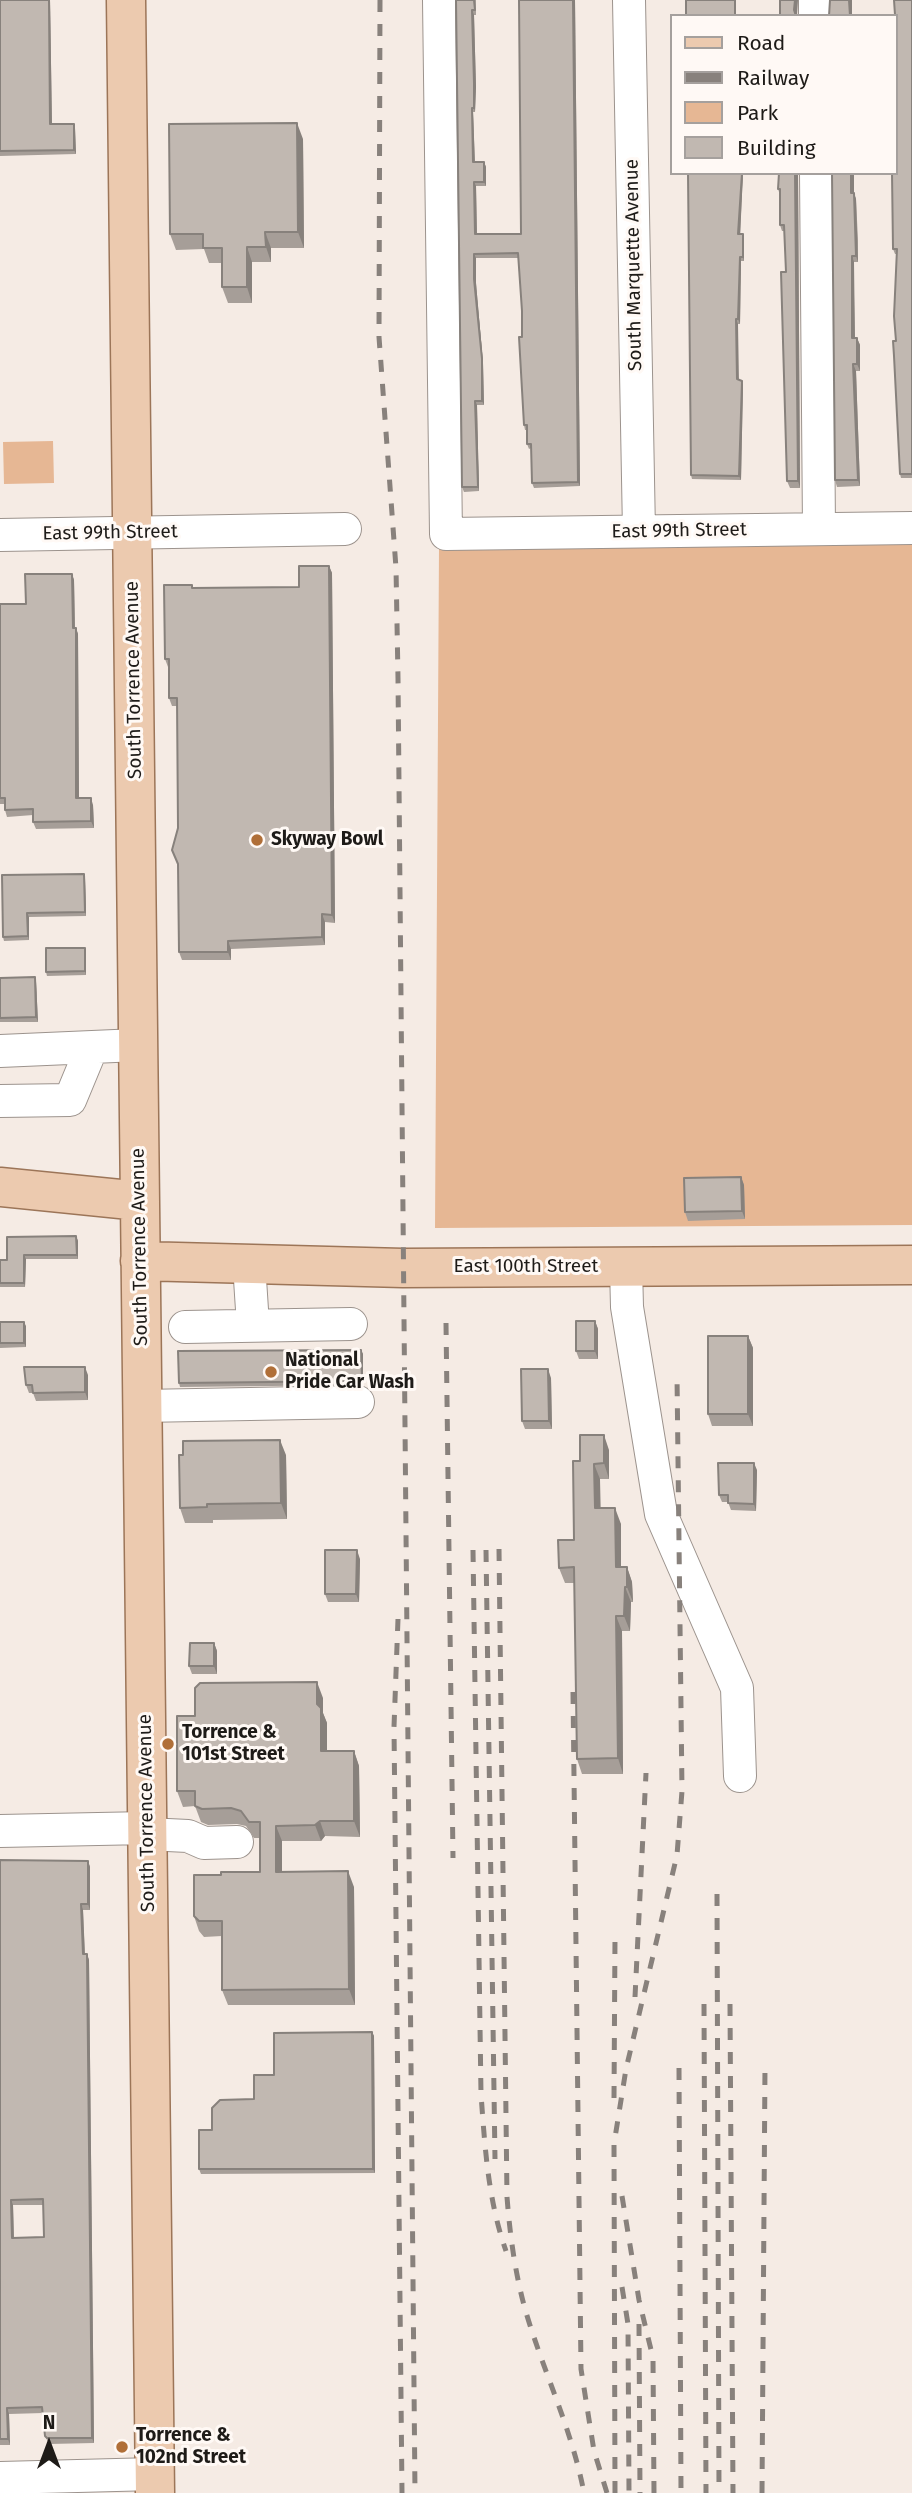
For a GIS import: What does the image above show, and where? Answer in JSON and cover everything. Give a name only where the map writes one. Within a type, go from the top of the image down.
[{"type":"main road","name":"South Torrence Avenue","points":[[126,0],[155,2483]]},
{"type":"main road","points":[[0,1187],[140,1201]]},
{"type":"main road","name":"East 100th Street","points":[[140,1261],[403,1268],[912,1265]]},
{"type":"street","name":"East 99th Street","points":[[439,0],[446,534],[912,528]]},
{"type":"street","name":"South Marquette Avenue","points":[[629,0],[639,531]]},
{"type":"street","points":[[816,175],[819,529]]},
{"type":"street","name":"East 99th Street","points":[[0,536],[345,529]]},
{"type":"street","points":[[0,1051],[138,1045]]},
{"type":"street","points":[[0,1101],[70,1100],[92,1047]]},
{"type":"street","points":[[249,1264],[253,1325]]},
{"type":"street","points":[[625,1267],[627,1307],[661,1514],[737,1688],[740,1776]]},
{"type":"street","points":[[185,1327],[351,1324]]},
{"type":"street","points":[[142,1406],[358,1402]]},
{"type":"street","points":[[0,1831],[147,1831],[188,1836],[204,1843],[237,1842]]},
{"type":"street","points":[[0,2477],[155,2483]]},
{"type":"green space","points":[[53,441],[54,483],[4,484],[3,442]]},
{"type":"green space","points":[[912,543],[912,1225],[435,1228],[439,548]]},
{"type":"building","points":[[0,0],[49,0],[50,124],[74,124],[74,150],[0,151]]},
{"type":"building","points":[[456,0],[474,0],[475,10],[472,10],[473,162],[484,162],[484,182],[474,182],[475,234],[521,234],[519,0],[573,0],[578,482],[532,483],[531,444],[527,444],[527,425],[524,425],[518,253],[474,254],[482,359],[482,401],[475,401],[478,487],[462,487]]},
{"type":"building","points":[[686,0],[735,0],[735,14],[686,14]]},
{"type":"building","points":[[780,0],[795,0],[795,14],[780,14]]},
{"type":"building","points":[[830,0],[849,0],[850,14],[829,14]]},
{"type":"building","points":[[894,0],[912,0],[912,474],[900,474],[893,341],[896,341],[894,316],[897,249],[893,249],[892,175],[898,175],[898,14],[895,14]]},
{"type":"building","points":[[297,123],[298,232],[265,232],[266,247],[247,247],[247,287],[222,287],[222,248],[203,248],[203,234],[170,234],[169,124]]},
{"type":"building","points":[[688,175],[742,175],[738,234],[743,234],[743,257],[740,257],[736,319],[737,379],[742,381],[739,476],[691,475]]},
{"type":"building","points":[[779,175],[795,175],[798,481],[787,481],[781,272],[786,272],[784,225],[780,225]]},
{"type":"building","points":[[832,175],[851,175],[856,256],[852,256],[852,338],[857,338],[857,364],[853,364],[858,480],[835,480]]},
{"type":"building","points":[[299,566],[329,566],[332,915],[322,914],[322,937],[228,941],[228,952],[179,952],[178,864],[172,850],[178,828],[177,698],[169,698],[169,659],[165,659],[164,585],[192,585],[192,588],[299,587]]},
{"type":"building","points":[[25,574],[72,574],[73,628],[76,628],[76,798],[91,798],[91,821],[33,822],[33,809],[5,810],[5,798],[0,798],[0,604],[26,604]]},
{"type":"building","points":[[84,874],[85,912],[27,913],[28,936],[3,937],[2,875]]},
{"type":"building","points":[[46,948],[85,948],[85,971],[46,972]]},
{"type":"building","points":[[35,977],[36,1017],[0,1018],[0,978]]},
{"type":"building","points":[[741,1177],[742,1211],[685,1212],[684,1178]]},
{"type":"building","points":[[76,1236],[77,1255],[24,1255],[24,1283],[0,1283],[0,1260],[7,1260],[7,1237]]},
{"type":"building","points":[[576,1321],[595,1321],[595,1351],[576,1351]]},
{"type":"building","points":[[0,1322],[24,1322],[24,1343],[0,1343]]},
{"type":"building","points":[[708,1336],[748,1336],[748,1414],[708,1414]]},
{"type":"building","name":"National Pride Car Wash","points":[[361,1350],[362,1381],[179,1383],[178,1351]]},
{"type":"building","points":[[24,1367],[85,1367],[85,1392],[33,1393],[32,1385],[26,1385]]},
{"type":"building","points":[[521,1369],[548,1369],[549,1421],[522,1421]]},
{"type":"building","points":[[580,1435],[604,1435],[604,1463],[594,1464],[595,1508],[615,1508],[616,1567],[627,1567],[624,1616],[616,1616],[618,1758],[577,1759],[574,1567],[559,1568],[558,1540],[574,1540],[573,1461],[580,1461]]},
{"type":"building","points":[[280,1440],[281,1503],[207,1504],[207,1507],[180,1508],[179,1455],[183,1455],[183,1441]]},
{"type":"building","points":[[718,1463],[754,1463],[754,1504],[728,1503],[728,1495],[719,1495]]},
{"type":"building","points":[[325,1550],[357,1550],[356,1594],[325,1594]]},
{"type":"building","points":[[190,1643],[214,1643],[214,1666],[189,1666]]},
{"type":"building","points":[[317,1682],[317,1704],[321,1708],[321,1751],[354,1751],[354,1821],[320,1821],[315,1825],[276,1826],[276,1872],[348,1871],[349,1989],[222,1990],[222,1921],[199,1921],[194,1916],[194,1875],[260,1872],[260,1822],[249,1822],[241,1811],[231,1808],[202,1809],[195,1806],[195,1791],[177,1791],[177,1716],[195,1716],[195,1688],[200,1683]]},
{"type":"building","points":[[0,1860],[88,1861],[88,1904],[81,1904],[83,1954],[87,1954],[92,2438],[47,2438],[42,2407],[7,2408],[8,2439],[0,2439]],"holes":[[[43,2199],[44,2237],[12,2238],[11,2200]]]},
{"type":"building","points":[[372,2032],[373,2169],[199,2169],[199,2130],[212,2130],[212,2108],[220,2100],[254,2099],[254,2075],[274,2075],[274,2033]]},
{"type":"railway","points":[[380,0],[379,337],[396,568],[398,678],[415,2493]]},
{"type":"railway","points":[[446,1323],[453,1858]]},
{"type":"railway","points":[[615,2493],[614,2144],[626,2069],[677,1855],[682,1791],[677,1376]]},
{"type":"railway","points":[[499,1549],[508,2211],[525,2309],[565,2423],[584,2493]]},
{"type":"railway","points":[[473,1550],[481,2094],[491,2193],[506,2251]]},
{"type":"railway","points":[[486,1550],[495,2159]]},
{"type":"railway","points":[[398,1619],[394,1727],[402,2493]]},
{"type":"railway","points":[[573,1692],[581,2369],[594,2451],[607,2493]]},
{"type":"railway","points":[[635,1997],[646,1773]]},
{"type":"railway","points":[[717,1894],[719,2493]]},
{"type":"railway","points":[[614,2098],[615,1937]]},
{"type":"railway","points":[[704,2004],[706,2493]]},
{"type":"railway","points":[[730,2004],[733,2493]]},
{"type":"railway","points":[[762,2493],[765,2066]]},
{"type":"railway","points":[[679,2068],[681,2493]]},
{"type":"railway","points":[[622,2196],[639,2300],[653,2358],[654,2493]]},
{"type":"railway","points":[[622,2287],[628,2324],[629,2493]]},
{"type":"railway","points":[[639,2324],[640,2493]]},
{"type":"place","name":"Skyway Bowl","points":[[257,840]]},
{"type":"place","name":"National Pride Car Wash","points":[[271,1372]]},
{"type":"place","name":"Torrence & 101st Street","points":[[168,1744]]},
{"type":"place","name":"Torrence & 102nd Street","points":[[122,2447]]}]
